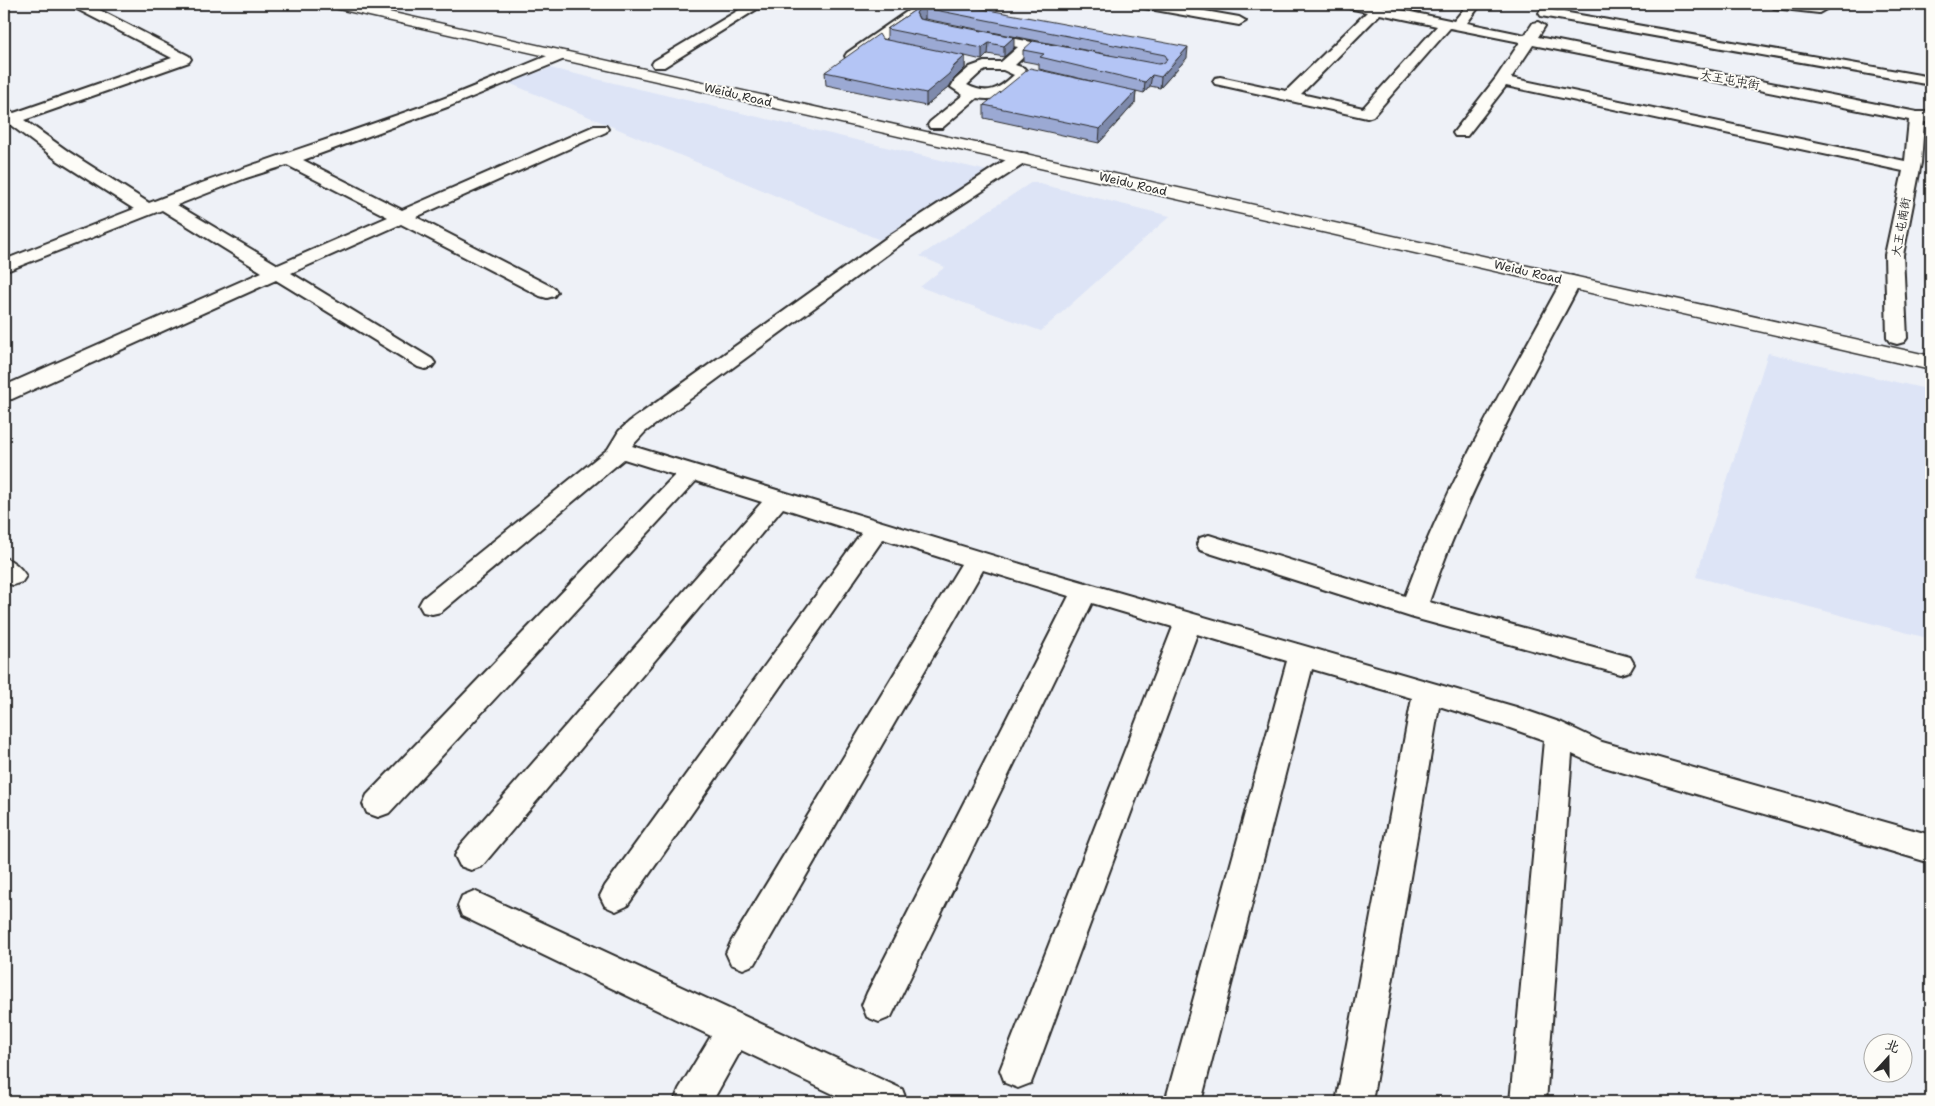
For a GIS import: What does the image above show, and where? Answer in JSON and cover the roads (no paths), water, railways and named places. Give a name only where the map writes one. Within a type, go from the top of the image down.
[{"type":"main road","name":"Weidu Road","points":[[383,4],[1931,346]]},
{"type":"main road","name":"Weidu Road","points":[[343,5],[1931,363]]},
{"type":"street","points":[[10,121],[184,59],[78,4]]},
{"type":"street","points":[[659,64],[758,4]]},
{"type":"street","points":[[837,66],[926,4]]},
{"type":"street","points":[[1144,4],[1239,21]]},
{"type":"street","name":"大王屯中街","points":[[1349,4],[1388,8],[1453,24],[1924,117]]},
{"type":"street","points":[[1220,81],[1367,113],[1453,24],[1475,4]]},
{"type":"street","points":[[1774,4],[1819,9]]},
{"type":"street","points":[[1290,96],[1388,8]]},
{"type":"street","points":[[1461,133],[1502,81],[1550,8],[1931,81]]},
{"type":"street","points":[[963,32],[1078,55]]},
{"type":"street","points":[[1012,69],[1029,45]]},
{"type":"street","points":[[4,266],[240,174],[289,159],[445,103],[562,55]]},
{"type":"street","points":[[965,62],[1038,74]]},
{"type":"street","points":[[984,66],[975,70],[960,82],[959,87],[962,90],[974,93],[1004,92],[1022,75],[1012,69]]},
{"type":"street","points":[[1502,81],[1912,165],[1931,166]]},
{"type":"street","points":[[936,125],[974,93]]},
{"type":"street","name":"大王屯南街","points":[[1897,338],[1894,255],[1912,165],[1924,117]]},
{"type":"street","points":[[10,121],[63,156],[276,272],[425,363]]},
{"type":"street","points":[[4,394],[600,129]]},
{"type":"street","points":[[432,605],[619,450],[627,436],[645,421],[895,240],[1020,158]]},
{"type":"street","points":[[289,159],[547,292]]},
{"type":"street","points":[[1414,608],[1430,562],[1485,443],[1572,282]]},
{"type":"street","points":[[619,450],[976,560],[1516,718],[1559,735],[1594,752],[1931,849]]},
{"type":"street","points":[[378,804],[691,472]]},
{"type":"street","points":[[471,856],[778,499]]},
{"type":"street","points":[[616,896],[877,529]]},
{"type":"street","points":[[1209,544],[1414,608],[1620,664]]},
{"type":"street","points":[[743,953],[976,560]]},
{"type":"street","points":[[879,1005],[1084,592]]},
{"type":"street","points":[[1018,1070],[1188,622]]},
{"type":"street","points":[[1182,1102],[1302,655]]},
{"type":"street","points":[[1354,1102],[1427,692]]},
{"type":"street","points":[[1528,1102],[1559,735]]},
{"type":"street","points":[[474,906],[889,1102]]},
{"type":"street","points":[[692,1102],[734,1029]]}]
